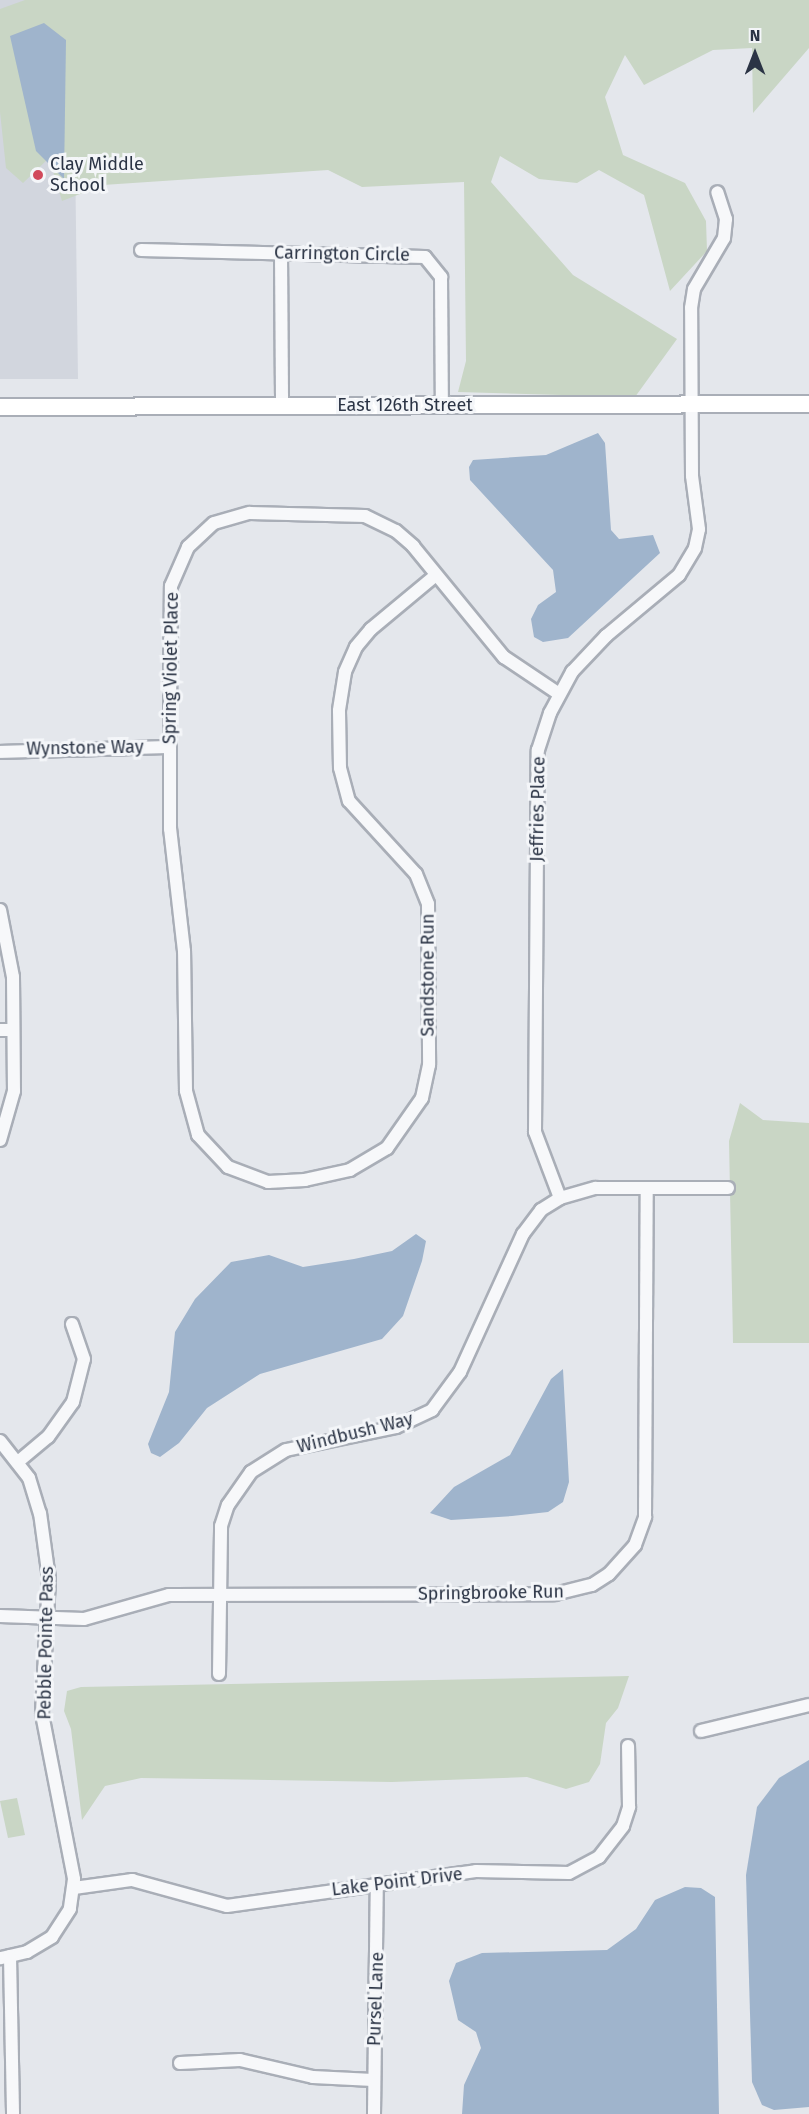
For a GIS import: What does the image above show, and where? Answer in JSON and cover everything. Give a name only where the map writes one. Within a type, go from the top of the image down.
[{"type":"street","name":"Jeffries Place","points":[[560,1198],[535,1132],[536,774],[538,750],[559,694],[585,656],[679,575],[695,548],[699,529],[691,404],[694,289],[720,245],[726,219],[717,192]]},
{"type":"street","name":"Carrington Circle","points":[[141,250],[281,254],[411,254],[430,261],[441,284],[442,405]]},
{"type":"street","points":[[281,254],[282,406]]},
{"type":"street","name":"East 126th Street","points":[[0,407],[809,404]]},
{"type":"street","name":"Spring Violet Place","points":[[291,1182],[268,1182],[228,1167],[198,1135],[188,1107],[184,951],[171,860],[170,747],[171,586],[188,547],[214,523],[250,513],[365,516],[396,531],[504,657],[559,694]]},
{"type":"street","name":"Sandstone Run","points":[[291,1182],[367,1162],[400,1134],[426,1081],[428,904],[416,874],[349,801],[340,768],[339,711],[345,672],[356,647],[371,629],[436,575]]},
{"type":"street","name":"Wynstone Way","points":[[0,752],[170,747]]},
{"type":"street","points":[[0,910],[10,952],[14,1030],[12,1109],[0,1140]]},
{"type":"street","points":[[0,1030],[14,1030]]},
{"type":"street","name":"Windbush Way","points":[[219,1674],[221,1526],[228,1505],[251,1472],[286,1450],[396,1427],[432,1410],[460,1372],[523,1234],[541,1210],[560,1198],[596,1188],[728,1188]]},
{"type":"street","name":"Springbrooke Run","points":[[0,1616],[84,1619],[159,1596],[555,1594],[592,1585],[623,1561],[635,1545],[645,1517],[647,1188]]},
{"type":"street","points":[[19,1461],[48,1437],[73,1402],[84,1359],[72,1324]]},
{"type":"street","name":"Pebble Pointe Pass","points":[[0,1441],[19,1461],[40,1512],[49,1579],[42,1714],[74,1888],[67,1915],[52,1937],[5,1957]]},
{"type":"street","points":[[701,1731],[809,1705]]},
{"type":"street","name":"Lake Point Drive","points":[[74,1888],[132,1880],[227,1906],[476,1871],[559,1875],[585,1867],[612,1844],[627,1816],[628,1746]]},
{"type":"street","name":"Pursel Lane","points":[[374,2114],[377,1884]]},
{"type":"street","points":[[5,1957],[13,2114]]},
{"type":"street","points":[[180,2063],[240,2060],[313,2077],[373,2080]]},
{"type":"shaded area","name":"Clay Middle School","points":[[0,0],[73,0],[78,379],[0,379]]},
{"type":"green space","points":[[25,0],[809,0],[809,48],[753,113],[752,48],[713,50],[644,85],[625,55],[605,97],[623,155],[685,183],[706,221],[707,251],[670,291],[644,195],[599,170],[577,183],[539,179],[500,156],[491,182],[573,275],[677,339],[635,397],[458,392],[466,361],[464,182],[362,187],[328,170],[103,185],[62,201],[49,158],[23,183],[6,168],[0,112],[0,9]]},
{"type":"green space","points":[[740,1103],[763,1120],[809,1123],[809,1343],[733,1343],[729,1141]]},
{"type":"green space","points":[[629,1676],[618,1708],[606,1723],[600,1764],[589,1782],[566,1789],[527,1777],[392,1782],[141,1778],[105,1786],[82,1820],[71,1729],[64,1711],[67,1691],[81,1687]]},
{"type":"green space","points":[[17,1798],[25,1835],[8,1838],[0,1801]]},
{"type":"water","points":[[44,23],[66,40],[64,179],[36,151],[10,36]]},
{"type":"water","points":[[598,433],[605,443],[611,530],[619,539],[653,535],[660,553],[568,638],[543,642],[534,637],[531,619],[538,605],[556,592],[553,570],[470,480],[469,467],[473,460],[546,455]]},
{"type":"water","points":[[416,1234],[426,1241],[422,1261],[403,1316],[382,1339],[260,1374],[207,1408],[179,1443],[160,1457],[151,1453],[148,1444],[169,1392],[175,1332],[195,1299],[231,1262],[269,1255],[303,1267],[392,1251]]},
{"type":"water","points":[[563,1369],[569,1482],[563,1502],[548,1512],[512,1516],[451,1520],[430,1513],[454,1487],[510,1455],[551,1379]]},
{"type":"water","points":[[809,1760],[809,2107],[774,2110],[762,2105],[752,2082],[746,1875],[757,1807],[779,1778]]},
{"type":"water","points":[[685,1887],[701,1888],[715,1897],[719,2114],[462,2114],[464,2085],[481,2048],[476,2032],[458,2020],[449,1981],[456,1963],[482,1953],[607,1950],[636,1929],[655,1900]]},
{"type":"place","name":"Clay Middle School","points":[[38,175]]}]
